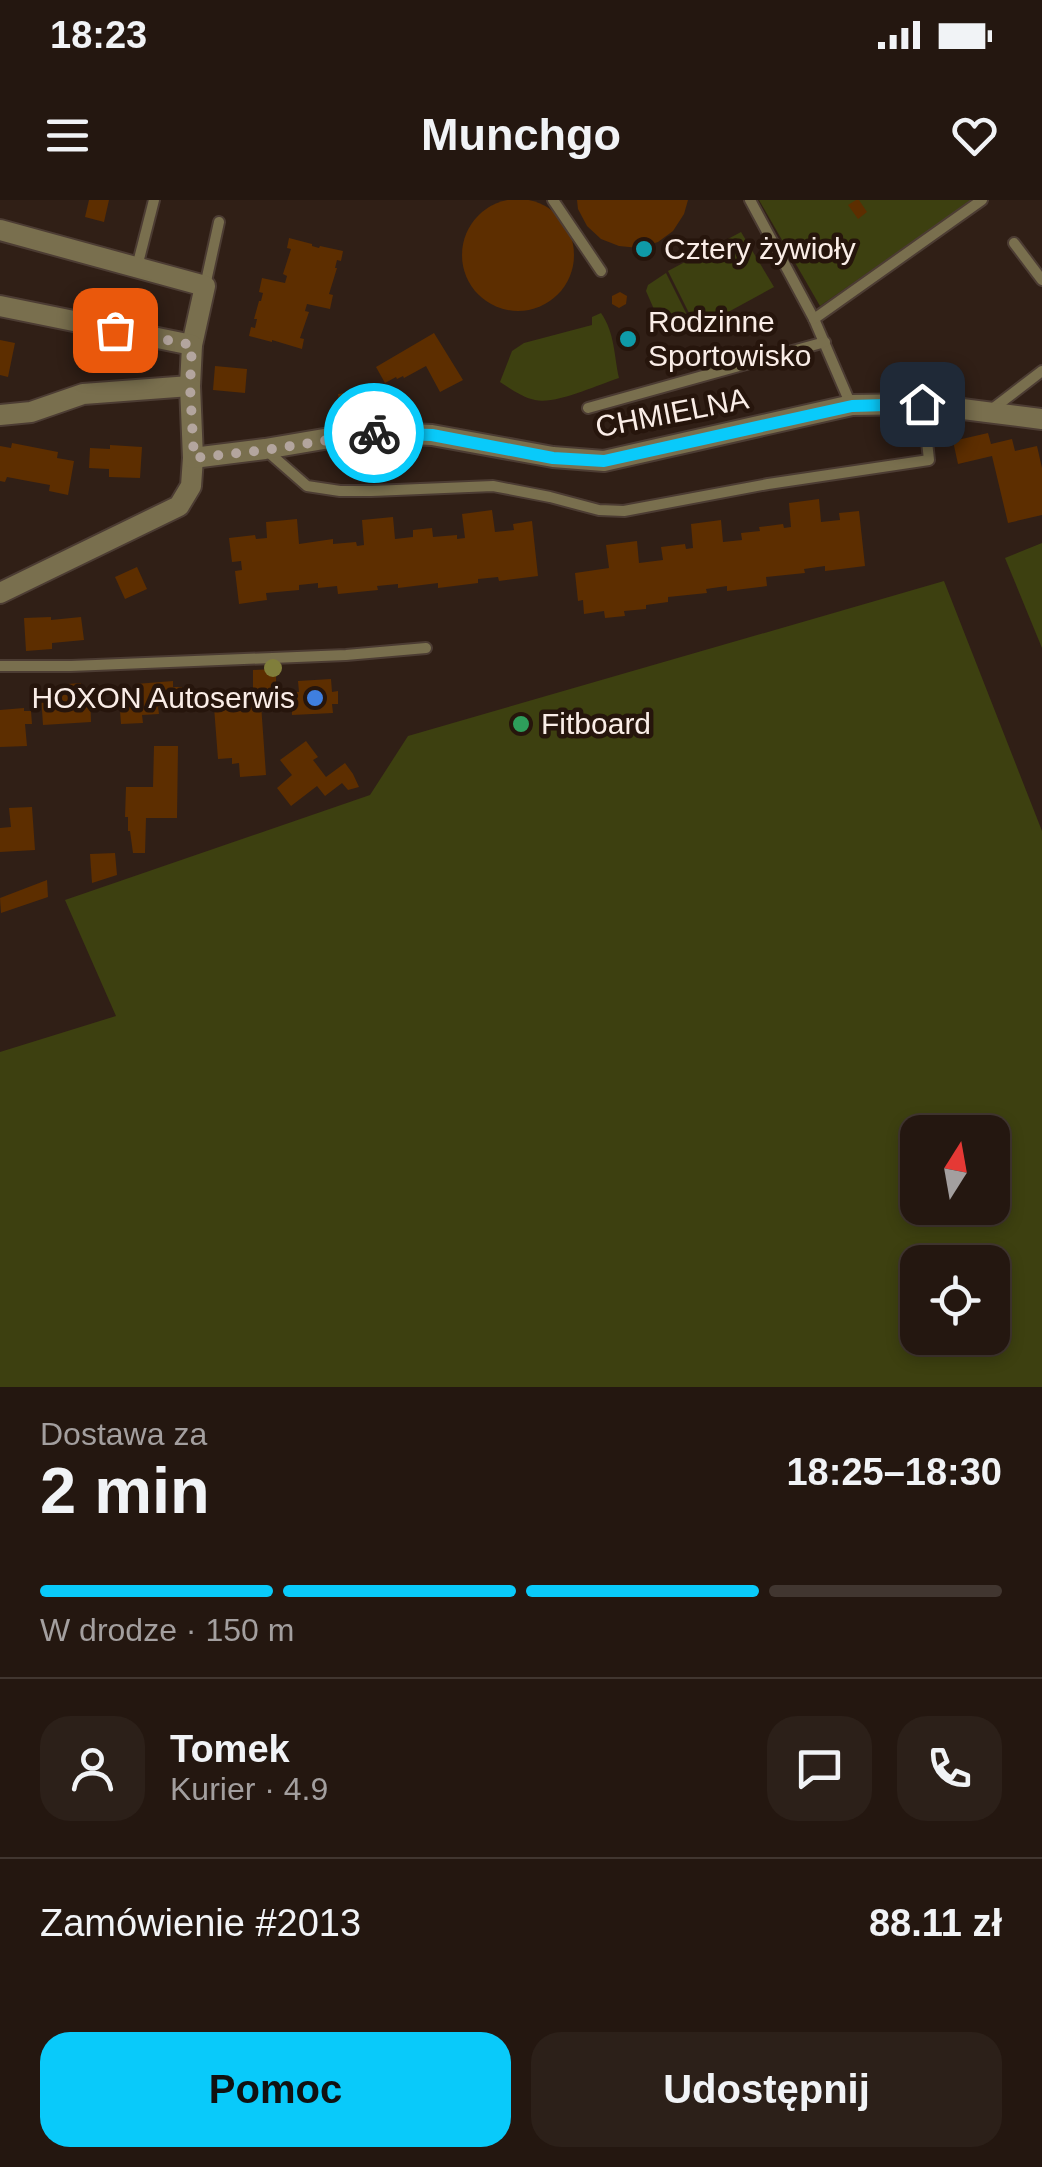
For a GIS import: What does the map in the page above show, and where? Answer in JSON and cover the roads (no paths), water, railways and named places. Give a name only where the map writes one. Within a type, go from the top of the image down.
[{"type":"street","points":[[0,230],[205,286],[192,345],[194,458],[190,486],[179,506],[0,593]]},
{"type":"street","points":[[0,306],[192,345]]},
{"type":"street","points":[[0,416],[31,412],[83,394],[190,386]]},
{"type":"street","name":"CHMIELNA","points":[[194,458],[366,432],[432,435],[553,458],[604,461],[852,406],[922,404],[1042,418]]},
{"type":"lane","points":[[137,267],[154,200]]},
{"type":"lane","points":[[553,200],[601,271]]},
{"type":"lane","points":[[750,200],[814,319],[852,406]]},
{"type":"lane","points":[[814,319],[982,200]]},
{"type":"lane","points":[[205,286],[219,222]]},
{"type":"lane","points":[[1014,243],[1042,280]]},
{"type":"lane","points":[[588,408],[824,342]]},
{"type":"lane","points":[[990,411],[1042,371]]},
{"type":"lane","points":[[265,450],[307,486],[372,492],[493,486],[599,510],[624,511],[929,460],[922,404]]},
{"type":"lane","points":[[0,666],[346,656],[426,648]]},
{"type":"place","name":"Cztery żywioły","points":[[644,249]]},
{"type":"place","name":"Rodzinne Sportowisko","points":[[628,339]]},
{"type":"place","name":"HOXON Autoserwis","points":[[315,698]]},
{"type":"place","name":"Fitboard","points":[[521,724]]}]
